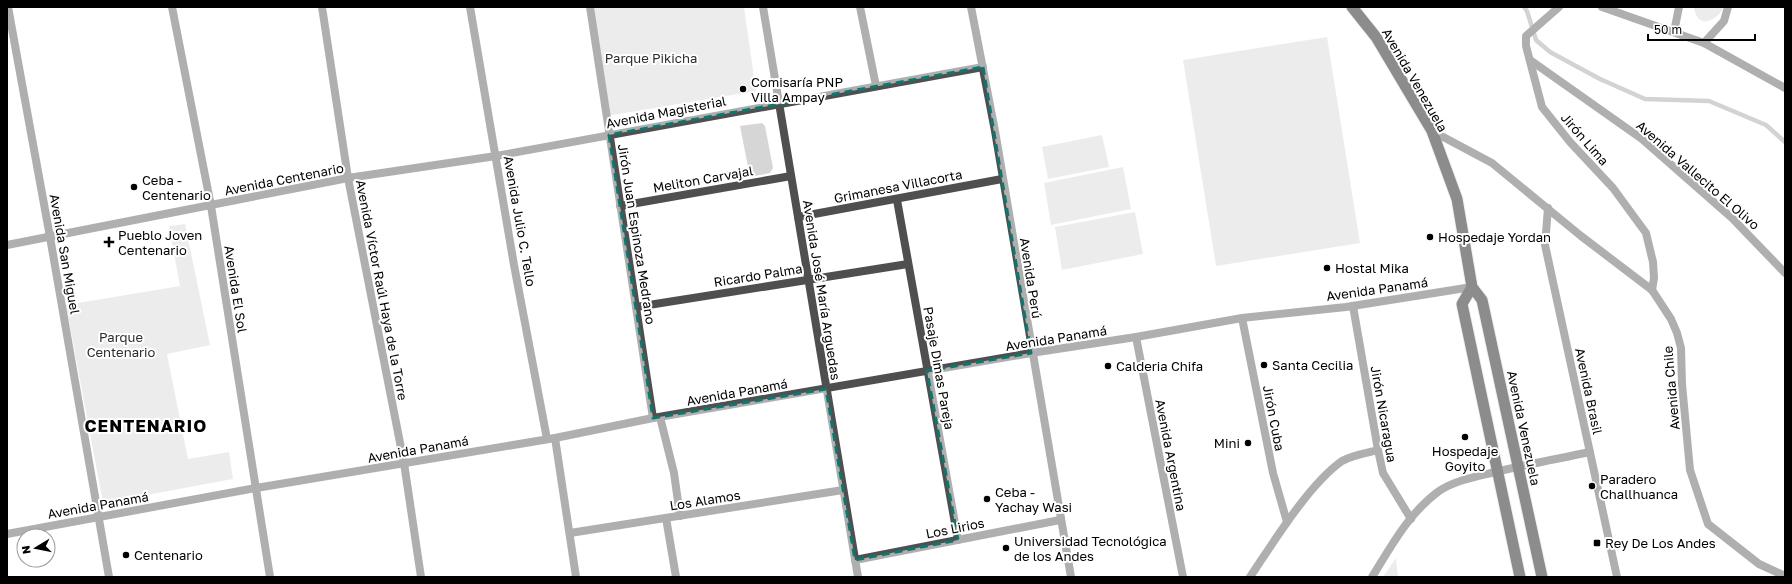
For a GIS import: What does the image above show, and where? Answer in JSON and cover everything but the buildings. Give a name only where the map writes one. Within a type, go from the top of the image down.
[{"type":"highway","name":"Avenida Venezuela","points":[[1352,7],[1376,37],[1432,131],[1457,199],[1472,287],[1482,300],[1542,577]]},
{"type":"highway","points":[[1472,287],[1462,304],[1520,577]]},
{"type":"street","name":"Avenida San Miguel","points":[[8,7],[50,237],[109,577]]},
{"type":"street","name":"Avenida El Sol","points":[[172,7],[211,206],[270,577]]},
{"type":"street","name":"Avenida Víctor Raúl Haya de la Torre","points":[[322,7],[348,178],[404,463],[421,577]]},
{"type":"street","name":"Avenida Julio C. Tello","points":[[470,7],[496,156],[570,533],[576,577]]},
{"type":"street","name":"Jirón Juan Espinoza Medrano","points":[[590,7],[636,307],[656,417],[674,473],[680,516]]},
{"type":"street","name":"Avenida José María Arguedas","points":[[763,7],[858,577]]},
{"type":"street","points":[[860,7],[876,86]]},
{"type":"street","name":"Avenida Perú","points":[[971,7],[983,67],[1031,353],[1071,577]]},
{"type":"street","name":"Jirón Lima","points":[[1559,7],[1526,36],[1530,60],[1542,107],[1570,142],[1613,188],[1646,233],[1653,262],[1654,278],[1652,290]]},
{"type":"street","points":[[1602,7],[1704,43],[1785,88]]},
{"type":"street","points":[[1674,32],[1680,7]]},
{"type":"street","points":[[1704,43],[1724,21],[1728,7]]},
{"type":"street","name":"Avenida Vallecito El Olivo","points":[[1530,60],[1642,139],[1732,218],[1785,273]]},
{"type":"street","name":"Avenida Magisterial","points":[[496,156],[779,103],[983,67]]},
{"type":"street","name":"Avenida Chile","points":[[1432,131],[1492,163],[1581,236],[1652,290],[1671,319],[1677,333],[1680,348],[1690,470],[1708,524],[1759,564],[1785,576]]},
{"type":"street","name":"Avenida Centenario","points":[[7,245],[348,178],[496,156]]},
{"type":"street","name":"Meliton Carvajal","points":[[620,206],[791,176]]},
{"type":"street","name":"Grimanesa Villacorta","points":[[798,217],[896,200],[1002,179]]},
{"type":"street","name":"Pasaje Dimas Pareja","points":[[896,200],[958,540]]},
{"type":"street","name":"Avenida Brasil","points":[[1548,208],[1545,245],[1617,577]]},
{"type":"street","name":"Ricardo Palma","points":[[636,307],[908,264]]},
{"type":"street","name":"Avenida Panamá","points":[[7,534],[256,488],[551,438],[656,417],[1031,353],[1136,338],[1242,318],[1353,306],[1472,287]]},
{"type":"street","name":"Jirón Nicaragua","points":[[1353,306],[1383,473],[1411,519]]},
{"type":"street","name":"Jirón Cuba","points":[[1242,318],[1273,473],[1287,522]]},
{"type":"street","name":"Avenida Argentina","points":[[1136,338],[1183,577]]},
{"type":"street","points":[[1250,577],[1287,522],[1319,483],[1343,461],[1378,450]]},
{"type":"street","points":[[1372,577],[1400,531],[1423,505],[1441,490],[1460,481],[1517,467],[1590,452]]},
{"type":"street","name":"Los Alamos","points":[[570,533],[843,490]]},
{"type":"street","points":[[666,518],[676,577]]},
{"type":"street","name":"Los Lirios","points":[[855,560],[1060,520]]},
{"type":"highlighted area","points":[[983,67],[1031,353],[927,371],[958,540],[855,560],[826,389],[653,418],[609,135]]},
{"type":"green space","name":"Parque Pikicha","points":[[593,7],[744,7],[756,91],[607,116]]},
{"type":"green space","points":[[1694,7],[1724,7],[1712,20],[1703,21],[1699,19]]},
{"type":"green space","points":[[1327,37],[1360,243],[1216,266],[1183,60]]},
{"type":"green space","points":[[762,123],[765,126],[773,168],[770,173],[750,177],[740,126]]},
{"type":"green space","points":[[1102,135],[1109,167],[1048,179],[1042,147]]},
{"type":"green space","points":[[1123,167],[1131,209],[1051,225],[1044,183]]},
{"type":"green space","points":[[1135,212],[1143,254],[1062,270],[1055,227]]},
{"type":"green space","name":"Parque Centenario","points":[[185,224],[210,345],[167,354],[188,459],[229,452],[233,479],[103,503],[66,305],[180,286],[169,226]]},
{"type":"green space","points":[[1396,558],[1398,577],[1383,577]]},
{"type":"waterway","points":[[1524,7],[1527,11],[1536,40],[1550,52],[1600,79],[1645,99],[1709,101],[1766,125],[1785,142]]},
{"type":"place","name":"Comisaría PNP Villa Ampay","points":[[743,89]]},
{"type":"place","name":"Ceba - Centenario","points":[[134,187]]},
{"type":"place","name":"Hospedaje Yordan","points":[[1430,237]]},
{"type":"place","name":"Pueblo Joven Centenario","points":[[109,242]]},
{"type":"place","name":"Hostal Mika","points":[[1327,268]]},
{"type":"place","name":"Santa Cecilia","points":[[1264,365]]},
{"type":"place","name":"Calderia Chifa","points":[[1108,366]]},
{"type":"place","name":"Hospedaje Goyito","points":[[1465,437]]},
{"type":"place","name":"Mini","points":[[1248,443]]},
{"type":"place","name":"Paradero Challhuanca","points":[[1592,486]]},
{"type":"place","name":"Ceba - Yachay Wasi","points":[[987,499]]},
{"type":"place","name":"Rey De Los Andes","points":[[1597,543]]},
{"type":"place","name":"Universidad Tecnológica de los Andes","points":[[1006,548]]},
{"type":"place","name":"Centenario","points":[[126,555]]},
{"type":"district","name":"CENTENARIO","points":[[146,425]]}]
